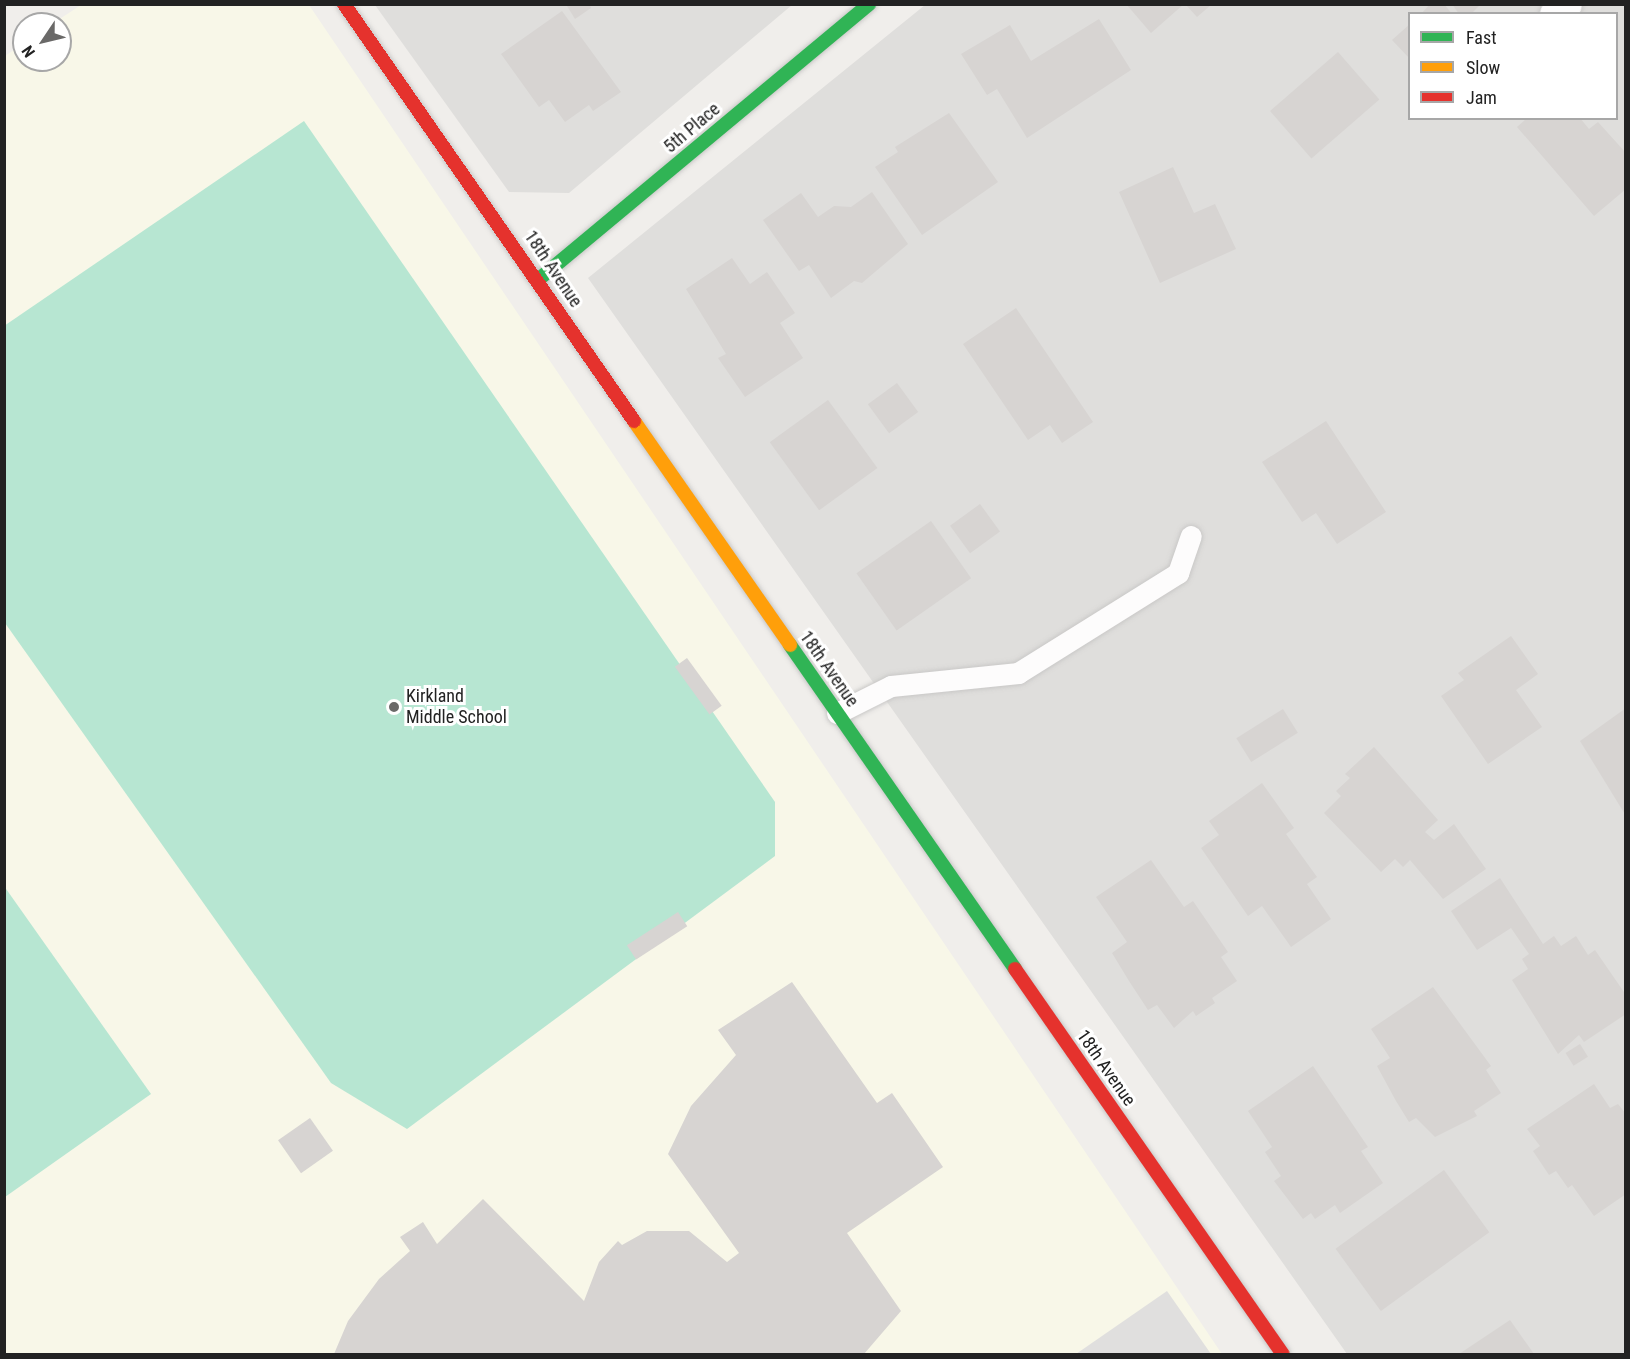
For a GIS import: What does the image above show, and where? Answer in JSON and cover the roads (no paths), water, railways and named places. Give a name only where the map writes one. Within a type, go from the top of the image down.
[{"type":"street","name":"18th Avenue","points":[[344,4],[1283,1354]]},
{"type":"street","name":"5th Place","points":[[538,280],[868,4]]},
{"type":"lane","points":[[837,713],[891,686],[1018,674],[1178,573],[1191,536]]},
{"type":"place","name":"Kirkland Middle School","points":[[394,707]]}]
